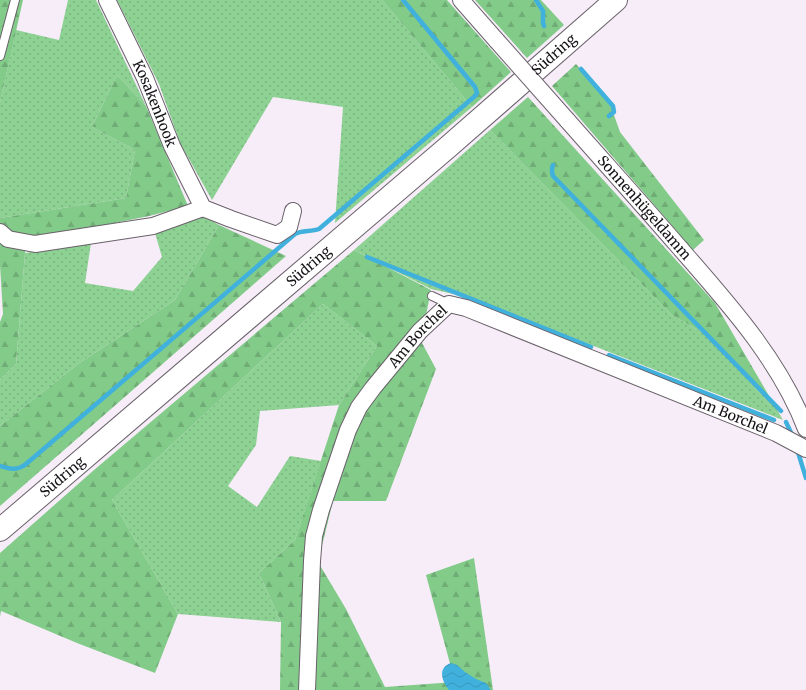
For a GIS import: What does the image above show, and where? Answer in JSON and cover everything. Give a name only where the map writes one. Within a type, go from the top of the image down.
[{"type":"main road","name":"Südring","points":[[0,530],[442,152],[616,0]]},
{"type":"street","name":"Kosakenhook","points":[[107,0],[145,78],[172,146],[203,208]]},
{"type":"street","name":"Sonnenhügeldamm","points":[[461,0],[722,296],[764,351],[786,386],[800,413],[806,430]]},
{"type":"street","points":[[0,232],[8,239],[35,244],[153,226],[203,208],[277,235],[289,227],[293,211]]},
{"type":"street","name":"Am Borchel","points":[[308,690],[314,536],[321,510],[348,430],[359,407],[373,388],[420,331],[449,304],[474,311],[768,430],[806,449]]},
{"type":"lane","points":[[0,56],[15,0]]},
{"type":"lane","points":[[432,296],[449,304]]},
{"type":"green space","points":[[0,0],[23,0],[0,102]]},
{"type":"green space","points":[[68,0],[96,0],[146,106],[117,75],[92,127],[135,150],[126,198],[0,218],[0,102],[16,30],[59,40]]},
{"type":"green space","points":[[117,0],[382,0],[472,107],[335,223],[343,107],[273,97],[212,200],[180,143],[159,84]]},
{"type":"green space","points":[[382,0],[447,0],[511,72],[472,107]]},
{"type":"green space","points":[[475,0],[541,0],[564,25],[527,58]]},
{"type":"green space","points":[[576,64],[609,101],[620,132],[704,240],[693,250],[552,86]]},
{"type":"green space","points":[[117,75],[146,106],[188,206],[149,216],[26,241],[16,364],[0,380],[0,322],[3,314],[0,265],[0,218],[126,198],[135,150],[92,127]]},
{"type":"green space","points":[[528,97],[715,303],[783,420],[712,338],[672,315],[490,130]]},
{"type":"green space","points":[[490,130],[672,315],[712,338],[783,420],[471,298],[431,289],[354,250]]},
{"type":"green space","points":[[203,216],[219,225],[175,300],[78,364],[0,426],[0,380],[16,364],[25,253],[91,243],[85,283],[133,291],[162,257],[155,233]]},
{"type":"green space","points":[[219,225],[286,256],[0,506],[0,426],[78,364],[175,300]]},
{"type":"green space","points":[[354,250],[431,290],[421,341],[436,369],[386,501],[333,501],[318,562],[346,609],[385,687],[455,682],[426,575],[474,558],[493,690],[280,690],[281,622],[259,573],[295,540],[339,405],[377,346],[323,304],[112,500],[178,614],[155,673],[77,643],[1,611],[0,617],[0,553],[94,470]]},
{"type":"green space","points":[[323,304],[377,346],[339,405],[260,411],[256,445],[228,486],[257,507],[290,456],[321,461],[295,540],[259,573],[281,622],[178,614],[112,500]]},
{"type":"water","points":[[451,663],[457,665],[476,679],[486,683],[491,690],[449,690],[444,683],[442,671]]},
{"type":"waterway","points":[[0,466],[14,469],[20,468],[26,464],[295,234],[319,229],[475,96],[477,93],[475,87],[403,0]]},
{"type":"waterway","points":[[536,0],[543,11],[544,26]]},
{"type":"waterway","points":[[581,69],[613,106],[614,112],[609,116]]},
{"type":"waterway","points":[[553,165],[553,176],[781,411]]},
{"type":"waterway","points":[[367,257],[591,347]]},
{"type":"waterway","points":[[609,355],[774,420]]},
{"type":"waterway","points":[[786,422],[793,437]]},
{"type":"waterway","points":[[797,449],[806,478]]}]
